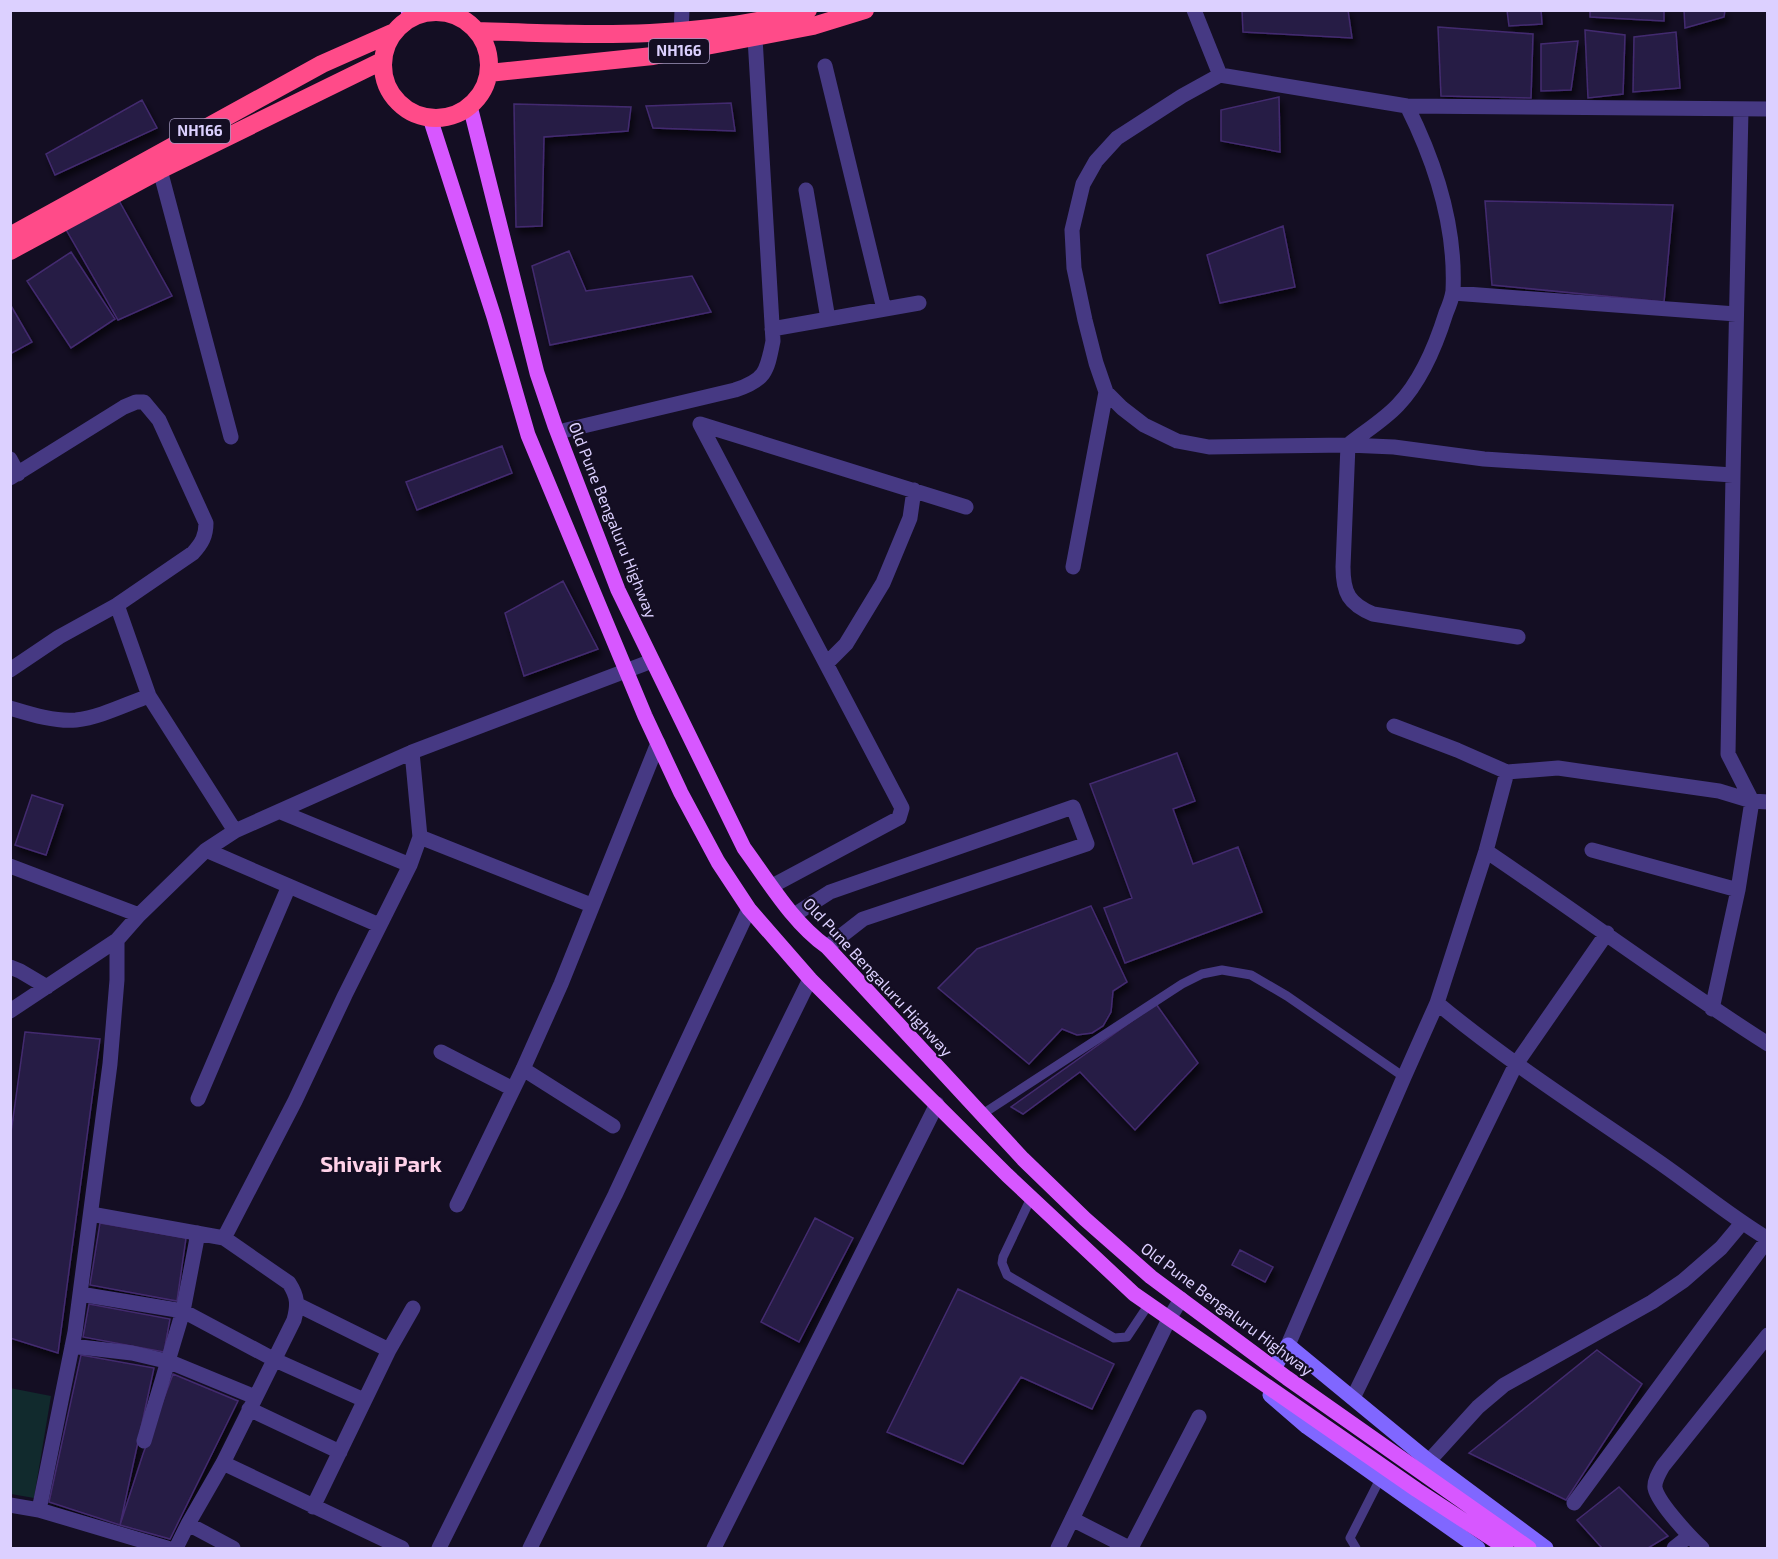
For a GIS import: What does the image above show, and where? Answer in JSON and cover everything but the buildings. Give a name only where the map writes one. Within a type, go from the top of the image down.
[{"type":"highway","name":"NH166","points":[[10,251],[160,170],[382,61],[387,42],[409,14],[448,12],[465,20],[478,31],[610,35],[681,33],[764,22],[808,10]]},
{"type":"highway","name":"NH166","points":[[489,73],[613,61],[755,38],[813,26],[865,10]]},
{"type":"highway","points":[[382,61],[385,82],[393,96],[409,111],[430,118],[458,114],[479,96],[486,85],[489,73],[490,58],[486,44],[478,31]]},
{"type":"highway","name":"NH166","points":[[10,236],[322,64],[393,33]]},
{"type":"main road","name":"Old Pune Bengaluru Highway","points":[[470,106],[537,373],[558,432],[618,590],[744,848],[812,936],[827,947],[981,1115],[1085,1220],[1151,1277],[1287,1378],[1529,1548]]},
{"type":"main road","points":[[430,118],[494,317],[528,435],[681,793],[718,862],[749,909],[810,979],[1031,1198],[1134,1294],[1417,1490],[1506,1548]]},
{"type":"street","points":[[681,33],[682,10]]},
{"type":"street","points":[[1194,10],[1221,75]]},
{"type":"street","points":[[558,432],[753,384],[763,375],[769,361],[773,341],[755,38]]},
{"type":"street","points":[[825,66],[884,309]]},
{"type":"street","points":[[1073,567],[1106,392],[1085,320],[1074,268],[1072,230],[1083,184],[1096,160],[1117,138],[1182,96],[1221,75],[1407,106],[1767,109]]},
{"type":"street","points":[[1407,106],[1422,135],[1447,220],[1453,293],[1437,342],[1421,373],[1398,405],[1348,445],[1343,584],[1350,599],[1360,608],[1373,614],[1518,637]]},
{"type":"street","points":[[1712,1009],[1738,890],[1752,801],[1728,754],[1741,110]]},
{"type":"street","points":[[160,170],[231,437]]},
{"type":"street","points":[[806,190],[828,319]]},
{"type":"street","points":[[1453,293],[1736,314]]},
{"type":"street","points":[[772,329],[919,303]]},
{"type":"street","points":[[1106,392],[1144,425],[1177,441],[1209,447],[1348,445],[1394,447],[1484,459],[1733,475]]},
{"type":"street","points":[[10,459],[14,476],[124,407],[136,402],[144,402],[159,420],[206,523],[206,533],[201,544],[193,553],[117,605],[59,637],[10,670]]},
{"type":"street","points":[[772,886],[898,818],[902,808],[700,424],[966,507]]},
{"type":"street","points":[[826,663],[846,644],[883,583],[910,518],[914,490]]},
{"type":"street","points":[[117,605],[149,696],[235,831]]},
{"type":"street","points":[[10,1011],[117,940],[139,915],[206,850],[235,831],[412,752],[652,661]]},
{"type":"street","points":[[10,708],[38,715],[75,720],[149,696]]},
{"type":"street","points":[[1394,726],[1507,772],[1558,768],[1719,791],[1752,801],[1767,802]]},
{"type":"street","points":[[457,1205],[523,1069],[561,984],[658,743]]},
{"type":"street","points":[[224,1238],[295,1101],[410,865],[420,837],[412,752]]},
{"type":"street","points":[[1274,1368],[1288,1345],[1437,1004],[1486,851],[1507,772]]},
{"type":"street","points":[[794,915],[830,892],[1073,807],[1087,844],[863,919],[827,947]]},
{"type":"street","points":[[281,812],[410,865]]},
{"type":"street","points":[[420,837],[591,905]]},
{"type":"street","points":[[206,850],[379,925]]},
{"type":"street","points":[[1592,850],[1738,890]]},
{"type":"street","points":[[1486,851],[1607,933],[1712,1009],[1767,1044]]},
{"type":"street","points":[[10,866],[139,915]]},
{"type":"street","points":[[198,1099],[290,886]]},
{"type":"street","points":[[439,1548],[615,1195],[749,909]]},
{"type":"street","points":[[1353,1398],[1516,1064],[1607,933]]},
{"type":"street","points":[[39,1510],[72,1346],[91,1214],[110,1064],[117,980],[117,940]]},
{"type":"street","points":[[10,967],[47,987]]},
{"type":"street","points":[[530,1548],[810,979]]},
{"type":"street","points":[[1437,1004],[1480,1039],[1678,1174],[1742,1223],[1767,1239],[1574,1503]]},
{"type":"street","points":[[441,1052],[513,1089]]},
{"type":"street","points":[[523,1069],[613,1126]]},
{"type":"street","points":[[714,1548],[937,1104]]},
{"type":"street","points":[[91,1214],[224,1238],[289,1283],[296,1293],[298,1305],[294,1320],[223,1463],[176,1548]]},
{"type":"street","points":[[1429,1461],[1478,1407],[1504,1385],[1652,1302],[1683,1281],[1721,1248],[1742,1223]]},
{"type":"street","points":[[144,1441],[183,1311],[198,1233]]},
{"type":"street","points":[[80,1294],[183,1311],[275,1360],[364,1400]]},
{"type":"street","points":[[1058,1548],[1169,1318],[1181,1299]]},
{"type":"street","points":[[298,1305],[389,1350]]},
{"type":"street","points":[[313,1507],[389,1350],[413,1308]]},
{"type":"street","points":[[1702,1548],[1689,1536],[1658,1497],[1655,1487],[1657,1478],[1663,1466],[1767,1335]]},
{"type":"street","points":[[1288,1345],[1429,1461],[1546,1548]]},
{"type":"street","points":[[72,1346],[132,1353],[167,1361],[252,1403],[340,1452]]},
{"type":"street","points":[[1260,1380],[1268,1393],[1307,1427],[1478,1548]]},
{"type":"street","points":[[1072,1519],[1130,1548],[1199,1417]]},
{"type":"street","points":[[223,1463],[402,1548]]},
{"type":"street","points":[[10,1505],[39,1510],[167,1548]]},
{"type":"street","points":[[188,1524],[233,1548]]},
{"type":"street","points":[[1674,1548],[1689,1536]]},
{"type":"lane","points":[[981,1115],[1182,984],[1202,974],[1222,970],[1251,975],[1287,996],[1404,1077]]},
{"type":"lane","points":[[1031,1198],[1003,1257],[1002,1263],[1007,1275],[1114,1338],[1127,1337],[1149,1304]]},
{"type":"lane","points":[[1356,1548],[1350,1538],[1380,1479]]},
{"type":"green space","points":[[10,1388],[51,1396],[34,1498],[11,1494]]},
{"type":"district","name":"Shivaji Park","points":[[381,1164]]}]
